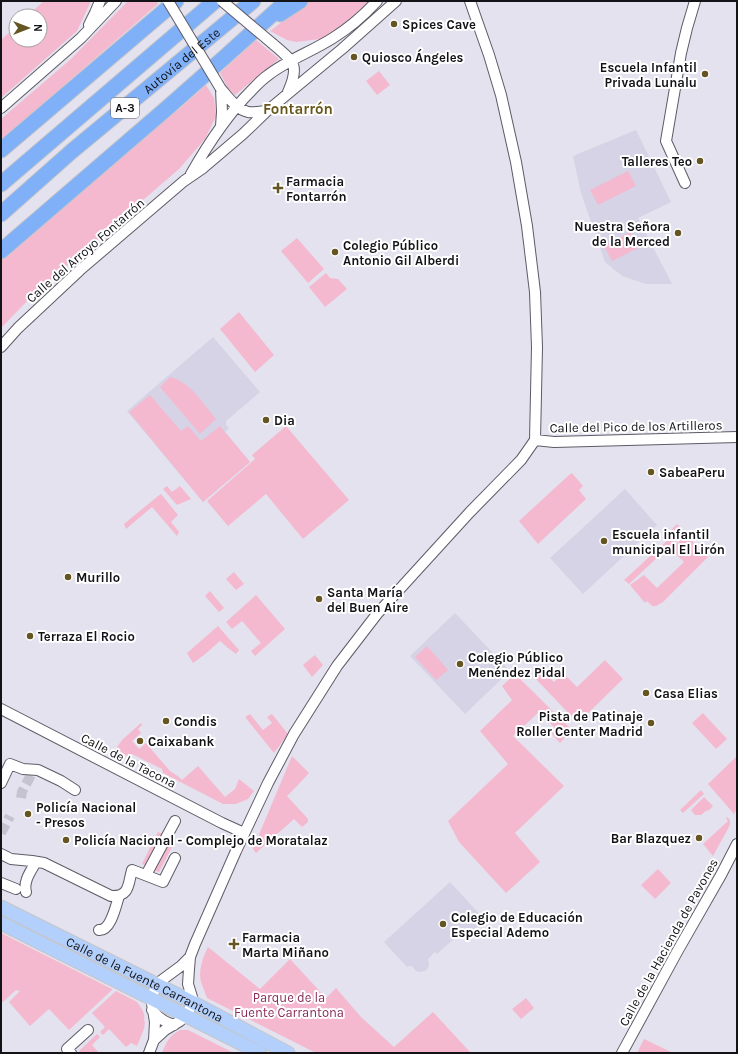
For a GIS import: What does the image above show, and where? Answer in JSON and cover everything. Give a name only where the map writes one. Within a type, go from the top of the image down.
[{"type":"highway","points":[[1,150],[176,1]]},
{"type":"highway","name":"Autovía del Este","points":[[1,184],[215,1]]},
{"type":"highway","name":"Autovía del Este","points":[[1,214],[72,151],[253,1]]},
{"type":"highway","points":[[1,251],[166,109],[287,1]]},
{"type":"highway","points":[[226,56],[280,14],[300,1]]},
{"type":"main road","name":"Calle de la Fuente Carrantona","points":[[1,907],[162,981],[192,1002],[288,1053]]},
{"type":"main road","name":"Calle de la Fuente Carrantona","points":[[1,923],[152,1004],[186,1016],[260,1053]]},
{"type":"street","points":[[82,38],[100,1]]},
{"type":"street","points":[[1,108],[82,38],[116,1]]},
{"type":"street","points":[[168,1],[221,89],[236,106],[246,112],[267,111]]},
{"type":"street","points":[[222,1],[291,60]]},
{"type":"street","name":"Calle del Arroyo Fontarrón","points":[[190,176],[236,106],[266,76],[291,60],[332,38],[377,1]]},
{"type":"street","name":"Calle del Arroyo Fontarrón","points":[[1,347],[18,328],[56,292],[190,176],[203,168],[243,134],[267,111],[342,49],[396,1]]},
{"type":"street","points":[[685,183],[666,141],[681,53],[695,1]]},
{"type":"street","points":[[154,1040],[165,1030],[186,1016],[190,1008],[192,996],[188,984],[190,957],[244,833],[268,783],[294,734],[337,666],[377,614],[433,551],[521,460],[535,440],[535,299],[527,226],[516,162],[501,95],[489,55],[470,3]]},
{"type":"street","points":[[273,44],[288,50],[301,51],[312,49]]},
{"type":"street","name":"Calle del Arroyo Fontarrón","points":[[288,93],[294,80],[295,71],[291,60]]},
{"type":"street","points":[[221,89],[221,127]]},
{"type":"street","name":"Calle del Pico de los Artilleros","points":[[535,440],[554,442],[737,437]]},
{"type":"street","name":"Calle de la Tacona","points":[[1,709],[244,833]]},
{"type":"street","points":[[1,783],[4,769],[10,764],[23,769],[38,770],[61,781],[75,790]]},
{"type":"street","points":[[146,875],[175,822]]},
{"type":"street","name":"Calle de la Hacienda de Pavones","points":[[622,1053],[737,844]]},
{"type":"street","points":[[1,854],[11,859],[44,864],[111,896],[119,896],[124,893],[129,884],[129,878],[132,870],[163,882],[175,858]]},
{"type":"street","points":[[1,883],[21,891],[25,888],[36,862]]},
{"type":"street","points":[[99,930],[107,928],[115,911],[119,896]]},
{"type":"street","points":[[149,1053],[154,1040],[155,1022],[152,1004],[162,981],[190,957]]},
{"type":"street","name":"Calle de la Fuente Carrantona","points":[[162,981],[174,976],[180,978],[188,984]]},
{"type":"street","name":"Calle de la Fuente Carrantona","points":[[152,1004],[157,1017],[168,1024],[174,1025]]},
{"type":"street","points":[[71,1053],[67,1049],[88,1030]]},
{"type":"shaded area","points":[[636,130],[671,202],[638,218],[672,284],[646,284],[622,276],[605,262],[581,193],[573,156]]},
{"type":"shaded area","points":[[213,337],[260,392],[226,421],[226,425],[229,428],[225,432],[250,462],[203,502],[127,411]]},
{"type":"shaded area","name":"Escuela infantil municipal El Lirón","points":[[625,489],[657,525],[583,594],[550,558]]},
{"type":"shaded area","name":"Colegio Público Menéndez Pidal","points":[[455,613],[510,671],[465,714],[410,656]]},
{"type":"shaded area","name":"Colegio de Educación Especial Ademo","points":[[450,882],[485,920],[471,932],[466,928],[437,954],[435,952],[428,959],[429,965],[425,971],[416,971],[412,966],[407,967],[384,942]]},
{"type":"green space","points":[[44,1],[91,1],[77,31],[1,98],[1,40],[8,33],[8,48],[48,48],[48,8],[36,8]]},
{"type":"green space","points":[[128,1],[157,1],[158,4],[1,140],[1,119],[71,59]]},
{"type":"green space","points":[[309,1],[369,1],[343,25],[320,39],[296,42],[287,40],[270,31]]},
{"type":"green space","points":[[256,40],[279,59],[235,95],[228,88],[220,73]]},
{"type":"green space","points":[[379,71],[390,85],[377,95],[366,81]]},
{"type":"green space","points":[[206,85],[214,98],[216,116],[205,139],[179,169],[33,295],[1,328],[1,260]]},
{"type":"green space","points":[[628,171],[636,186],[598,205],[590,190]]},
{"type":"green space","points":[[630,232],[638,248],[612,261],[604,246]]},
{"type":"green space","points":[[297,238],[324,269],[308,283],[281,251]]},
{"type":"green space","points":[[326,273],[330,278],[338,279],[347,289],[325,307],[309,287]]},
{"type":"green space","points":[[239,312],[274,355],[255,372],[220,329]]},
{"type":"green space","points":[[170,377],[184,384],[190,389],[216,419],[200,434],[160,387]]},
{"type":"green space","points":[[150,395],[181,431],[188,426],[201,441],[220,426],[250,462],[203,502],[129,412]]},
{"type":"green space","points":[[286,426],[349,500],[303,539],[266,494],[228,526],[207,501],[255,459],[252,455]]},
{"type":"green space","points":[[572,473],[583,486],[579,490],[586,499],[538,544],[519,521]]},
{"type":"green space","points":[[167,486],[172,492],[180,486],[191,499],[177,505],[163,489]]},
{"type":"green space","points":[[161,494],[178,515],[171,522],[179,532],[177,536],[152,507],[126,529],[124,524]]},
{"type":"green space","points":[[677,524],[685,533],[676,542],[668,533]]},
{"type":"green space","points":[[686,535],[708,557],[663,602],[656,606],[652,606],[647,601],[645,603],[630,585],[644,575],[657,588],[684,562],[671,549]]},
{"type":"green space","points":[[670,538],[674,542],[629,584],[624,580]]},
{"type":"green space","points":[[234,572],[244,584],[236,590],[226,579]]},
{"type":"green space","points":[[210,591],[224,608],[219,612],[205,596]]},
{"type":"green space","points":[[256,595],[285,629],[255,656],[251,651],[261,643],[242,621],[232,629],[226,622]]},
{"type":"green space","points":[[218,626],[239,650],[236,654],[220,641],[193,663],[187,653]]},
{"type":"green space","points":[[427,646],[448,670],[436,680],[415,657]]},
{"type":"green space","points":[[315,655],[323,665],[312,677],[303,665]]},
{"type":"green space","points":[[605,660],[623,679],[578,723],[533,676],[540,669],[554,682],[563,673],[577,687]]},
{"type":"green space","points":[[515,674],[572,730],[560,743],[550,732],[554,727],[539,712],[513,736],[564,786],[515,833],[540,862],[506,893],[459,842],[448,821],[508,764],[480,731],[512,700],[502,686]]},
{"type":"green space","points":[[703,713],[727,739],[716,749],[692,723]]},
{"type":"green space","points":[[250,714],[263,730],[272,723],[267,717],[272,714],[288,734],[274,753],[245,717]]},
{"type":"green space","points":[[141,723],[142,725],[138,729],[141,733],[132,741],[139,749],[146,743],[170,771],[182,780],[198,766],[225,797],[235,789],[239,779],[254,791],[248,799],[236,804],[223,804],[163,773],[162,769],[132,754],[127,756],[118,750],[117,747],[122,740]]},
{"type":"green space","points":[[292,756],[309,773],[287,796],[308,819],[308,822],[302,827],[294,819],[256,853],[253,849]]},
{"type":"green space","points":[[737,756],[737,808],[734,814],[708,784]]},
{"type":"green space","points":[[701,790],[704,794],[683,813],[680,810]]},
{"type":"green space","points":[[704,797],[713,806],[701,815],[695,815],[691,810]]},
{"type":"green space","points":[[727,817],[730,820],[730,825],[713,856],[703,844],[728,821],[726,818]]},
{"type":"green space","points":[[158,832],[163,834],[148,866],[142,864]]},
{"type":"green space","points":[[167,843],[172,847],[159,872],[153,870]]},
{"type":"green space","points":[[658,869],[671,883],[655,899],[641,885]]},
{"type":"green space","points":[[1,933],[112,990],[69,1030],[49,1009],[30,1026],[9,1002],[20,991],[16,990],[3,1002],[1,1001]]},
{"type":"green space","name":"Parque de la Fuente Carrantona","points":[[208,947],[260,989],[290,959],[326,998],[336,988],[361,1017],[394,1047],[433,1012],[471,1053],[316,1053],[207,998],[201,982],[200,973]]},
{"type":"green space","points":[[116,991],[137,1002],[144,1013],[144,1029],[137,1046],[131,1043],[126,1047],[109,1029],[103,1035],[100,1032],[105,1027],[92,1013]]},
{"type":"green space","points":[[526,998],[534,1008],[521,1019],[512,1009]]},
{"type":"green space","points":[[180,1030],[188,1030],[234,1053],[162,1053],[169,1039],[173,1034]]},
{"type":"green space","points":[[97,1034],[100,1037],[92,1045],[99,1053],[80,1053],[79,1051]]},
{"type":"green space","points":[[644,1039],[673,1053],[637,1053]]},
{"type":"tunnel","points":[[21,798],[22,792],[34,769]]},
{"type":"tunnel","points":[[1,833],[10,816]]},
{"type":"place","name":"Spices Cave","points":[[394,24]]},
{"type":"place","name":"Quiosco Ángeles","points":[[354,57]]},
{"type":"place","name":"Escuela Infantil Privada Lunalu","points":[[705,74]]},
{"type":"place","name":"Talleres Teo","points":[[700,161]]},
{"type":"place","name":"Farmacia Fontarrón","points":[[278,188]]},
{"type":"place","name":"Nuestra Señora de la Merced","points":[[678,233]]},
{"type":"place","name":"Colegio Público Antonio Gil Alberdi","points":[[335,252]]},
{"type":"place","name":"Dia","points":[[266,420]]},
{"type":"place","name":"SabeaPeru","points":[[651,472]]},
{"type":"place","name":"Escuela infantil municipal El Lirón","points":[[604,541]]},
{"type":"place","name":"Murillo","points":[[68,577]]},
{"type":"place","name":"Santa María del Buen Aire","points":[[319,599]]},
{"type":"place","name":"Terraza El Rocio","points":[[30,636]]},
{"type":"place","name":"Colegio Público Menéndez Pidal","points":[[460,664]]},
{"type":"place","name":"Casa Elias","points":[[646,693]]},
{"type":"place","name":"Condis","points":[[166,721]]},
{"type":"place","name":"Pista de Patinaje Roller Center Madrid","points":[[651,723]]},
{"type":"place","name":"Caixabank","points":[[140,741]]},
{"type":"place","name":"Policía Nacional - Presos","points":[[28,814]]},
{"type":"place","name":"Bar Blazquez","points":[[699,838]]},
{"type":"place","name":"Policía Nacional - Complejo de Moratalaz","points":[[66,840]]},
{"type":"place","name":"Colegio de Educación Especial Ademo","points":[[443,924]]},
{"type":"place","name":"Farmacia Marta Miñano","points":[[234,944]]},
{"type":"district","name":"Fontarrón","points":[[298,109]]}]
